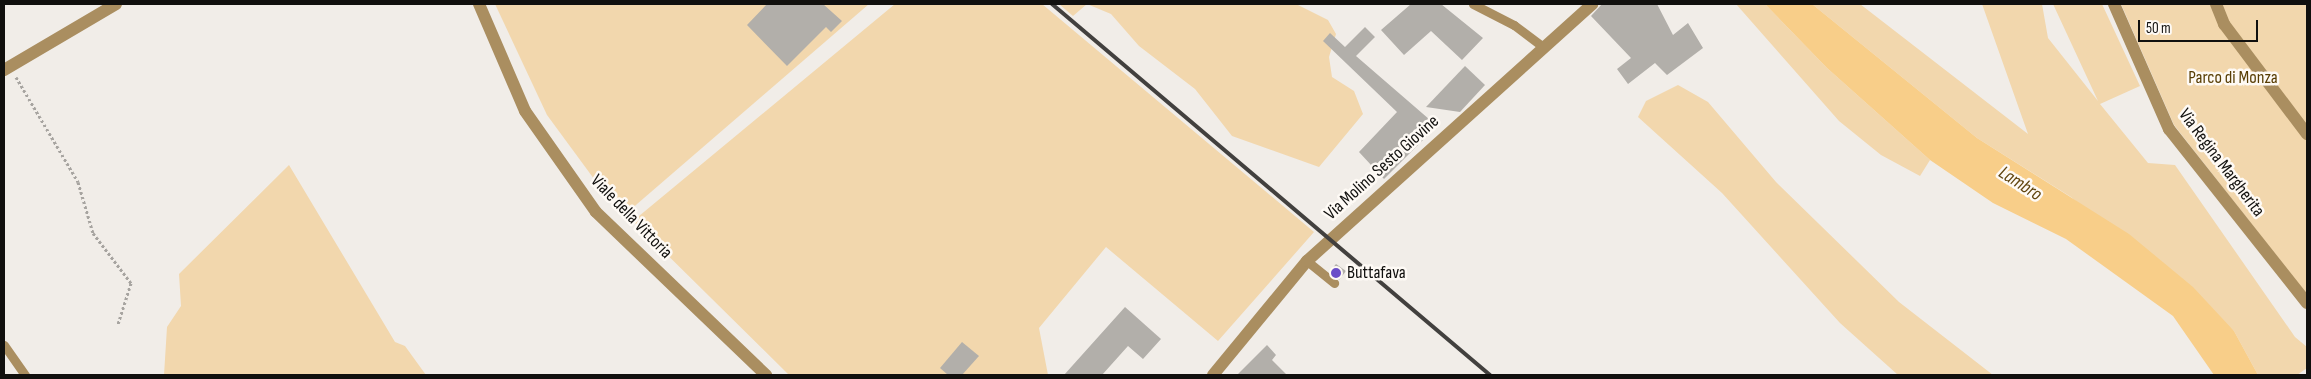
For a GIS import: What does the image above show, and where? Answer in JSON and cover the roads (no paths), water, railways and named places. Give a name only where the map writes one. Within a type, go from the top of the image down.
[{"type":"street","points":[[7,69],[116,4]]},
{"type":"street","name":"Viale della Vittoria","points":[[479,4],[525,111],[596,212],[766,375]]},
{"type":"street","name":"Via Molino Sesto Giovine","points":[[1213,375],[1307,261],[1592,4]]},
{"type":"street","name":"Via Regina Margherita","points":[[2114,4],[2169,129],[2307,303]]},
{"type":"street","points":[[2216,4],[2224,24],[2307,134]]},
{"type":"lane","points":[[1473,4],[1514,25],[1543,47]]},
{"type":"lane","points":[[1307,261],[1334,283]]},
{"type":"lane","points":[[4,344],[25,375]]},
{"type":"water","name":"Lambro","points":[[1765,4],[1812,4],[1977,138],[2129,234],[2193,287],[2234,331],[2258,375],[2214,375],[2173,316],[2066,239],[1993,203],[1930,160],[1827,68]]},
{"type":"railway","points":[[1052,4],[1490,375]]},
{"type":"place","name":"Buttafava","points":[[1336,273]]},
{"type":"park label","name":"Parco di Monza","points":[[2233,78]]}]
